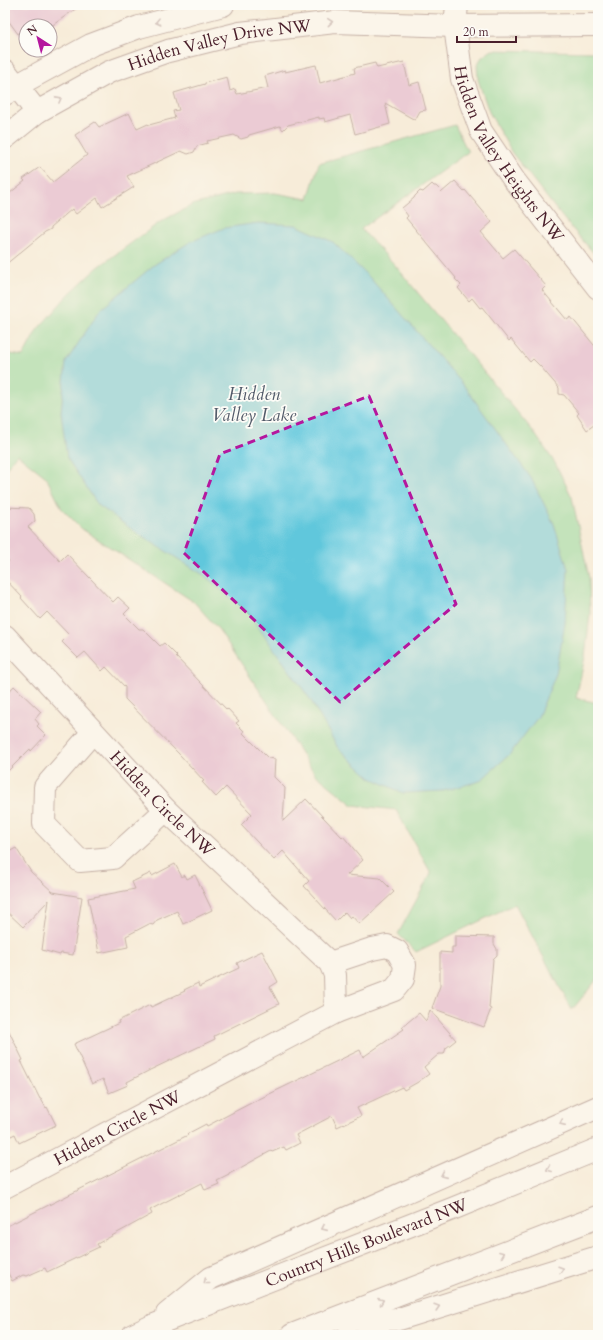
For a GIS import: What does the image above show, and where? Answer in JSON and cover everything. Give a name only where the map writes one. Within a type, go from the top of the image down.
[{"type":"street","name":"Hidden Valley Drive NW","points":[[9,84],[91,45],[139,27],[223,5]]},
{"type":"street","name":"Hidden Valley Heights NW","points":[[456,5],[455,26],[462,79],[482,131],[514,180],[598,288]]},
{"type":"street","name":"Hidden Valley Drive NW","points":[[5,138],[37,112],[109,72],[168,52],[240,33],[335,22],[455,26],[598,25]]},
{"type":"street","points":[[9,84],[37,112]]},
{"type":"street","name":"Hidden Circle NW","points":[[5,636],[166,810],[330,963],[372,949],[387,946],[397,951],[405,965],[403,979],[394,990],[336,1012],[5,1187]]},
{"type":"street","points":[[93,732],[45,787],[44,824],[80,861],[114,858],[166,810]]},
{"type":"street","points":[[330,963],[335,975],[336,1012]]},
{"type":"street","points":[[143,1331],[211,1278],[598,1107]]},
{"type":"street","name":"Country Hills Boulevard NW","points":[[143,1331],[452,1209],[598,1148]]},
{"type":"street","points":[[292,1335],[598,1217]]},
{"type":"street","points":[[330,1320],[399,1318],[598,1257]]},
{"type":"highlighted area","points":[[369,396],[456,604],[340,702],[184,553],[220,454]]},
{"type":"green space","points":[[492,50],[598,52],[598,258],[563,218],[512,153],[489,112],[478,80],[477,65],[482,57]]},
{"type":"green space","name":"Hidden Valley Lake","points":[[455,125],[468,152],[361,229],[394,264],[533,431],[555,463],[572,497],[589,578],[590,614],[585,657],[576,698],[598,703],[598,978],[572,1010],[515,904],[416,952],[398,934],[431,873],[396,810],[353,805],[315,774],[219,630],[194,602],[82,529],[62,509],[46,477],[17,454],[5,470],[5,353],[23,356],[37,330],[68,295],[97,268],[160,222],[192,205],[235,194],[275,193],[308,199],[319,163]]},
{"type":"water","name":"Hidden Valley Lake","points":[[258,223],[296,225],[333,242],[370,278],[462,383],[531,478],[554,524],[568,569],[565,623],[556,674],[538,717],[510,754],[480,781],[443,791],[403,793],[371,778],[338,748],[310,699],[248,613],[205,576],[134,531],[98,505],[67,458],[61,412],[66,362],[100,310],[154,265],[190,242],[224,228]]},
{"type":"building","points":[[5,5],[81,5],[58,21],[58,18],[18,18],[18,34],[5,16]]},
{"type":"building","points":[[404,62],[409,85],[419,82],[426,110],[420,111],[415,120],[385,103],[390,124],[355,134],[350,115],[325,122],[324,118],[319,119],[319,117],[288,125],[283,130],[280,126],[249,135],[248,137],[241,139],[234,135],[207,141],[208,143],[197,146],[194,152],[188,154],[181,151],[127,176],[134,187],[102,207],[97,198],[76,214],[72,209],[51,227],[51,229],[45,232],[5,265],[5,197],[25,181],[23,179],[40,167],[53,182],[87,155],[75,135],[95,122],[99,127],[129,113],[137,129],[148,124],[175,118],[173,111],[179,110],[174,93],[227,77],[230,91],[235,89],[237,94],[268,88],[265,76],[285,70],[285,72],[316,65],[320,83],[355,73],[354,68],[375,63],[377,68]]},
{"type":"building","points":[[455,181],[464,191],[465,190],[492,222],[481,232],[503,258],[514,249],[546,286],[542,290],[567,320],[571,317],[598,350],[598,422],[587,430],[577,415],[579,413],[564,395],[559,394],[559,388],[541,367],[533,359],[530,362],[511,339],[509,341],[482,307],[480,308],[472,298],[469,301],[458,288],[461,285],[455,279],[456,278],[406,218],[408,216],[402,208],[420,191],[423,192],[432,184],[442,192]]},
{"type":"building","points":[[5,507],[29,508],[34,514],[35,521],[28,527],[60,561],[67,554],[113,602],[118,597],[130,608],[124,614],[139,629],[143,629],[160,646],[164,643],[239,721],[236,723],[244,731],[243,733],[268,758],[275,759],[274,777],[285,788],[283,821],[306,799],[342,837],[343,836],[363,860],[347,875],[380,878],[394,892],[359,924],[352,916],[350,918],[345,912],[336,921],[304,886],[309,881],[283,851],[274,860],[241,825],[252,814],[226,787],[216,797],[202,782],[204,781],[180,755],[125,699],[125,687],[106,667],[102,671],[85,652],[78,658],[62,642],[69,635],[47,612],[40,619],[5,579],[5,565],[9,561],[5,557]]},
{"type":"building","points":[[14,686],[41,712],[35,719],[39,724],[37,726],[46,735],[31,751],[30,749],[5,774],[5,696]]},
{"type":"building","points":[[16,848],[31,872],[53,892],[82,897],[73,955],[61,953],[60,955],[42,950],[49,900],[23,927],[5,910],[5,854]]},
{"type":"building","points":[[175,864],[182,877],[185,875],[187,879],[195,875],[212,910],[183,924],[177,911],[157,920],[153,925],[149,924],[126,936],[128,947],[99,953],[88,898],[135,889],[132,882],[151,873],[152,876]]},
{"type":"building","points":[[455,936],[494,937],[497,955],[493,959],[489,1008],[491,1009],[484,1027],[432,1008],[440,986],[440,952],[452,953],[452,947],[455,947]]},
{"type":"building","points":[[262,951],[278,982],[270,987],[279,1004],[214,1036],[215,1039],[127,1082],[128,1085],[109,1093],[103,1079],[92,1084],[74,1044],[119,1023],[118,1021],[150,1005],[151,1007],[185,991],[184,990],[198,983],[199,987],[239,968],[237,963]]},
{"type":"building","points":[[430,1010],[456,1040],[446,1048],[444,1054],[439,1054],[424,1067],[429,1074],[418,1082],[404,1090],[402,1087],[357,1108],[361,1116],[337,1127],[332,1116],[296,1135],[300,1143],[286,1150],[284,1147],[272,1152],[271,1151],[217,1181],[219,1184],[205,1190],[202,1183],[161,1204],[150,1210],[152,1214],[97,1244],[99,1247],[47,1272],[45,1268],[27,1276],[23,1275],[12,1281],[5,1267],[5,1227],[188,1135],[187,1134],[206,1124],[207,1126],[360,1050],[363,1057],[404,1029],[402,1027],[419,1013],[426,1021]]},
{"type":"building","points":[[5,1023],[23,1060],[21,1061],[40,1099],[46,1108],[47,1107],[56,1125],[19,1143],[15,1134],[5,1139]]}]
